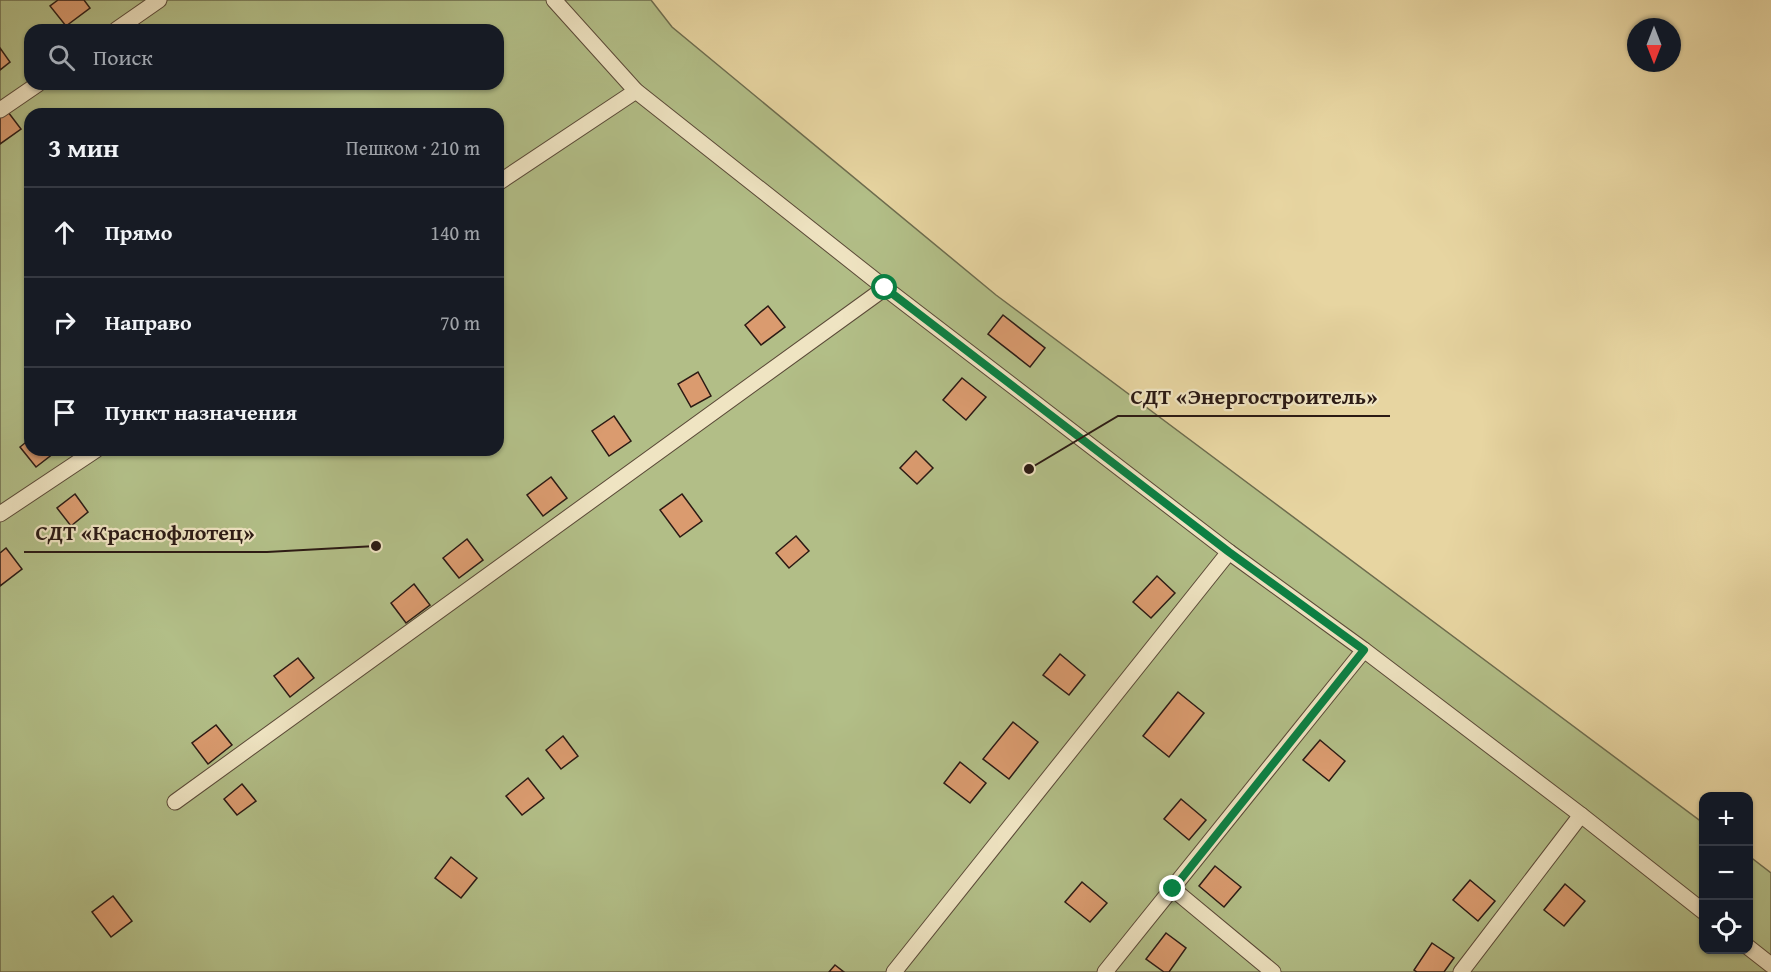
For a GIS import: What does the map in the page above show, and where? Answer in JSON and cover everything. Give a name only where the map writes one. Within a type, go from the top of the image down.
[{"type":"lane","points":[[125,24],[159,0]]},
{"type":"lane","points":[[554,0],[636,91],[885,288],[1229,552],[1364,650],[1581,815],[1699,908]]},
{"type":"lane","points":[[0,110],[29,90]]},
{"type":"lane","points":[[504,179],[636,91]]},
{"type":"lane","points":[[175,802],[885,288]]},
{"type":"lane","points":[[0,514],[87,456]]},
{"type":"lane","points":[[894,972],[1229,552]]},
{"type":"lane","points":[[1105,972],[1364,650]]},
{"type":"lane","points":[[1461,972],[1581,815]]},
{"type":"lane","points":[[1173,889],[1273,972]]},
{"type":"lane","points":[[1753,950],[1771,965]]},
{"type":"green space","points":[[0,0],[651,0],[672,27],[996,295],[1699,820],[1699,954],[1753,954],[1753,859],[1771,873],[1771,972],[0,972]]},
{"type":"building","points":[[58,0],[84,0],[90,8],[69,24],[64,24],[50,6]]},
{"type":"building","points":[[0,48],[10,62],[0,70]]},
{"type":"building","points":[[5,108],[21,129],[0,144],[0,112]]},
{"type":"building","points":[[768,306],[785,327],[761,345],[745,325]]},
{"type":"building","points":[[1003,315],[1045,348],[1030,367],[988,334]]},
{"type":"building","points":[[698,372],[711,396],[691,407],[678,384]]},
{"type":"building","points":[[962,378],[986,397],[966,420],[943,400]]},
{"type":"building","points":[[614,416],[631,441],[609,456],[592,431]]},
{"type":"building","points":[[916,451],[933,468],[917,484],[900,468]]},
{"type":"building","points":[[27,456],[50,456],[36,467]]},
{"type":"building","points":[[551,477],[567,498],[543,516],[527,495]]},
{"type":"building","points":[[75,494],[88,512],[71,526],[57,508]]},
{"type":"building","points":[[682,494],[702,521],[680,537],[660,510]]},
{"type":"building","points":[[796,536],[809,551],[789,568],[776,553]]},
{"type":"building","points":[[467,539],[483,560],[459,578],[443,558]]},
{"type":"building","points":[[6,548],[22,569],[0,586],[0,553]]},
{"type":"building","points":[[1157,576],[1175,593],[1151,618],[1133,602]]},
{"type":"building","points":[[414,584],[430,605],[406,623],[391,603]]},
{"type":"building","points":[[1060,654],[1085,675],[1069,695],[1043,675]]},
{"type":"building","points":[[298,658],[314,678],[290,697],[274,676]]},
{"type":"building","points":[[1178,692],[1204,713],[1169,757],[1143,736]]},
{"type":"building","points":[[1013,722],[1038,742],[1009,779],[983,759]]},
{"type":"building","points":[[216,725],[232,745],[208,764],[192,743]]},
{"type":"building","points":[[563,736],[578,756],[561,769],[546,750]]},
{"type":"building","points":[[1320,740],[1345,761],[1329,781],[1303,760]]},
{"type":"building","points":[[960,762],[986,783],[970,803],[944,783]]},
{"type":"building","points":[[528,778],[544,798],[522,815],[506,796]]},
{"type":"building","points":[[242,784],[256,801],[237,815],[224,799]]},
{"type":"building","points":[[1181,799],[1206,820],[1189,840],[1164,819]]},
{"type":"building","points":[[451,857],[477,878],[461,898],[435,878]]},
{"type":"building","points":[[1215,866],[1241,887],[1224,907],[1199,886]]},
{"type":"building","points":[[1470,880],[1495,901],[1478,921],[1453,900]]},
{"type":"building","points":[[1082,882],[1107,903],[1090,922],[1065,902]]},
{"type":"building","points":[[1565,884],[1585,901],[1564,926],[1544,910]]},
{"type":"building","points":[[113,896],[132,921],[111,937],[92,912]]},
{"type":"building","points":[[1166,933],[1186,948],[1169,972],[1164,972],[1146,959]]},
{"type":"building","points":[[1432,943],[1454,958],[1444,972],[1417,972],[1414,970]]},
{"type":"building","points":[[835,965],[844,972],[829,972]]},
{"type":"place","name":"СДТ «Энергостроитель»","points":[[1029,469]]},
{"type":"place","name":"СДТ «Краснофлотец»","points":[[376,546]]},
{"type":"route","points":[[885,288],[1229,552],[1364,650],[1173,889]]}]
